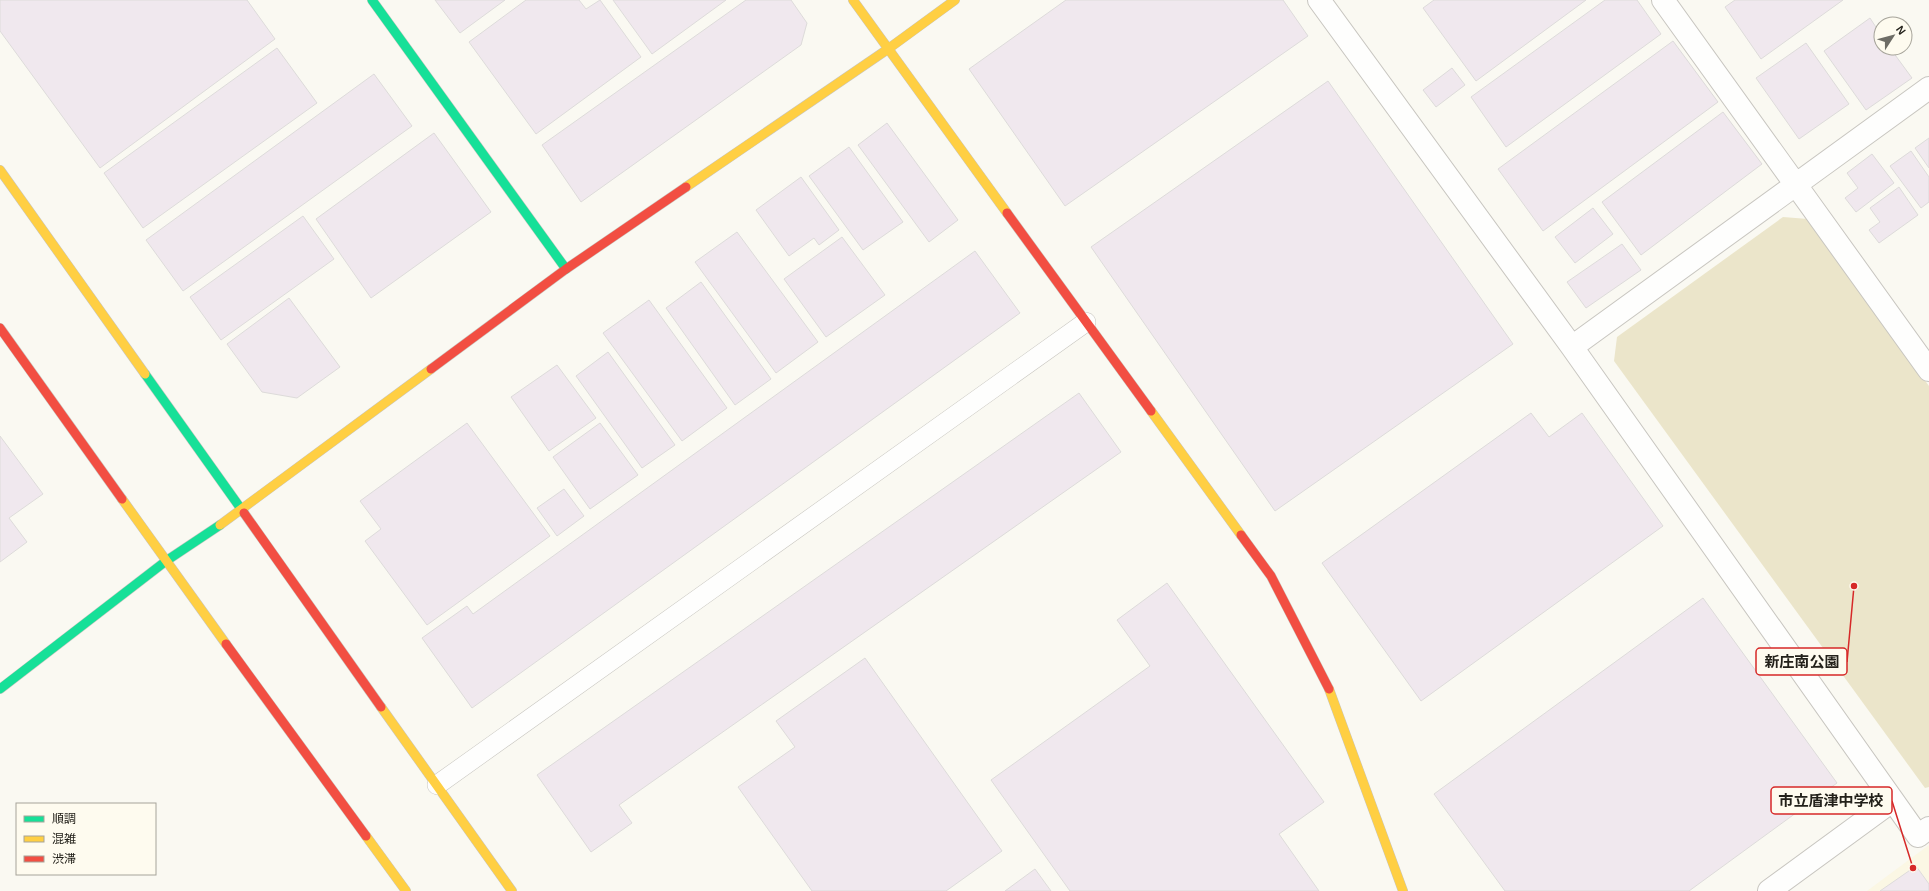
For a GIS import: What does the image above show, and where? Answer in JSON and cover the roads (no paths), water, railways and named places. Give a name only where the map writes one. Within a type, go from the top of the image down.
[{"type":"street","points":[[372,0],[566,269]]},
{"type":"street","points":[[853,0],[1271,576],[1326,680],[1403,891]]},
{"type":"street","points":[[0,689],[166,561],[242,510],[566,269],[888,49],[955,0]]},
{"type":"street","points":[[1319,0],[1572,347],[1892,801],[1918,836],[1929,828]]},
{"type":"street","points":[[1663,0],[1929,370]]},
{"type":"street","points":[[1572,347],[1929,88]]},
{"type":"street","points":[[0,170],[512,891]]},
{"type":"street","points":[[0,328],[166,561],[406,891]]},
{"type":"street","points":[[1769,891],[1892,801]]},
{"type":"lane","points":[[437,785],[1086,322]]},
{"type":"place","name":"新庄南公園","points":[[1854,586]]},
{"type":"place","name":"市立盾津中学校","points":[[1913,868]]}]
